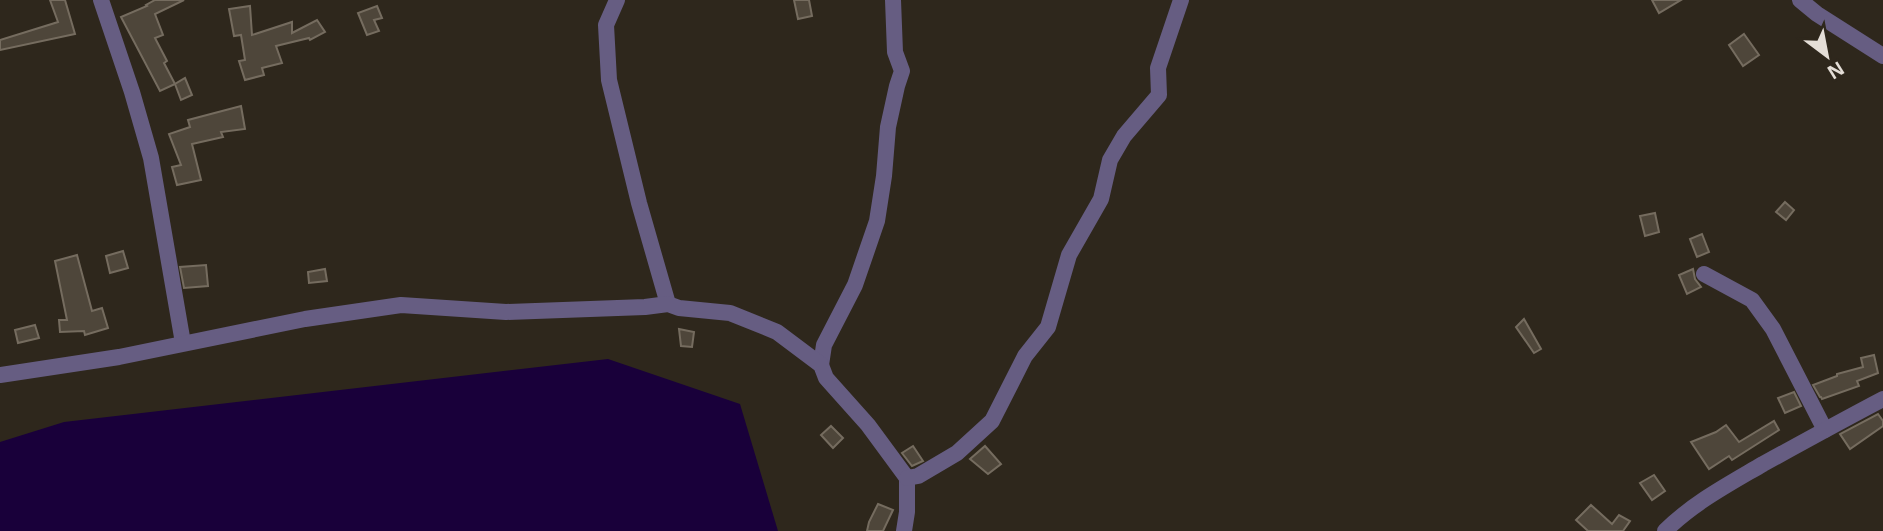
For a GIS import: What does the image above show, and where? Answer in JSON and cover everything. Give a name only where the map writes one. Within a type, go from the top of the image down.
[{"type":"street","points":[[101,0],[151,158],[183,343]]},
{"type":"street","points":[[617,0],[606,25],[609,80],[639,203],[668,304]]},
{"type":"street","points":[[893,0],[895,52],[902,71],[888,127],[877,221],[855,285],[824,345],[821,365],[826,378],[868,425],[907,478],[905,531]]},
{"type":"street","points":[[907,478],[918,476],[957,453],[992,421],[1025,356],[1048,327],[1069,256],[1101,199],[1110,160],[1124,136],[1159,95],[1158,68],[1181,0]]},
{"type":"street","points":[[1800,0],[1883,56]]},
{"type":"street","points":[[1704,274],[1752,300],[1773,328],[1825,430]]},
{"type":"street","points":[[0,375],[119,358],[305,318],[401,305],[506,312],[668,304],[679,308],[730,313],[777,332],[821,365]]},
{"type":"street","points":[[1665,531],[1683,513],[1737,479],[1883,400]]},
{"type":"shaded area","points":[[608,359],[740,404],[778,531],[0,531],[0,442],[64,422]]},
{"type":"building","points":[[50,0],[65,0],[75,34],[0,50],[0,40],[58,22]]},
{"type":"building","points":[[155,0],[184,0],[155,14],[163,35],[155,38],[175,84],[160,91],[121,17]]},
{"type":"building","points":[[794,0],[809,0],[812,16],[798,19]]},
{"type":"building","points":[[1652,0],[1681,0],[1659,13]]},
{"type":"building","points":[[250,6],[252,35],[292,22],[292,33],[317,20],[325,32],[310,40],[309,38],[276,46],[282,63],[262,68],[264,75],[245,80],[239,61],[245,60],[241,35],[234,36],[229,9]]},
{"type":"building","points":[[377,6],[382,18],[374,20],[379,31],[367,35],[358,13]]},
{"type":"building","points":[[1744,34],[1759,55],[1743,66],[1729,45]]},
{"type":"building","points":[[185,78],[192,95],[181,100],[175,84]]},
{"type":"building","points":[[241,106],[245,129],[221,132],[223,137],[192,144],[201,180],[177,185],[172,167],[181,165],[169,134],[190,127],[188,120]]},
{"type":"building","points":[[1785,202],[1794,210],[1786,220],[1776,212]]},
{"type":"building","points":[[1655,213],[1659,232],[1645,236],[1640,216]]},
{"type":"building","points":[[1702,234],[1709,252],[1697,257],[1690,239]]},
{"type":"building","points":[[123,251],[128,268],[110,273],[106,256]]},
{"type":"building","points":[[77,255],[92,311],[102,308],[108,328],[85,335],[84,331],[60,332],[59,320],[67,320],[55,261]]},
{"type":"building","points":[[206,265],[208,286],[184,288],[180,267]]},
{"type":"building","points":[[325,269],[327,281],[309,283],[308,272]]},
{"type":"building","points":[[1693,269],[1695,279],[1701,287],[1687,294],[1679,275]]},
{"type":"building","points":[[1524,319],[1541,349],[1534,353],[1516,327]]},
{"type":"building","points":[[35,325],[39,338],[18,343],[15,330]]},
{"type":"building","points":[[679,329],[694,332],[692,347],[681,346]]},
{"type":"building","points":[[1874,355],[1878,373],[1857,381],[1859,386],[1822,399],[1820,397],[1813,385],[1837,374],[1863,367],[1861,358]]},
{"type":"building","points":[[1794,392],[1801,406],[1785,413],[1778,398]]},
{"type":"building","points":[[1878,414],[1883,426],[1850,449],[1840,434]]},
{"type":"building","points":[[1774,421],[1779,430],[1732,460],[1729,456],[1709,469],[1691,442],[1726,425],[1739,442]]},
{"type":"building","points":[[831,426],[843,438],[833,448],[821,435]]},
{"type":"building","points":[[913,446],[923,461],[912,466],[902,453]]},
{"type":"building","points":[[985,446],[1001,464],[988,474],[970,459]]},
{"type":"building","points":[[1654,475],[1665,491],[1652,500],[1640,483]]},
{"type":"building","points":[[878,504],[893,510],[883,531],[867,531],[869,522]]},
{"type":"building","points":[[1591,505],[1612,524],[1619,515],[1630,521],[1623,531],[1588,531],[1576,520]]}]
